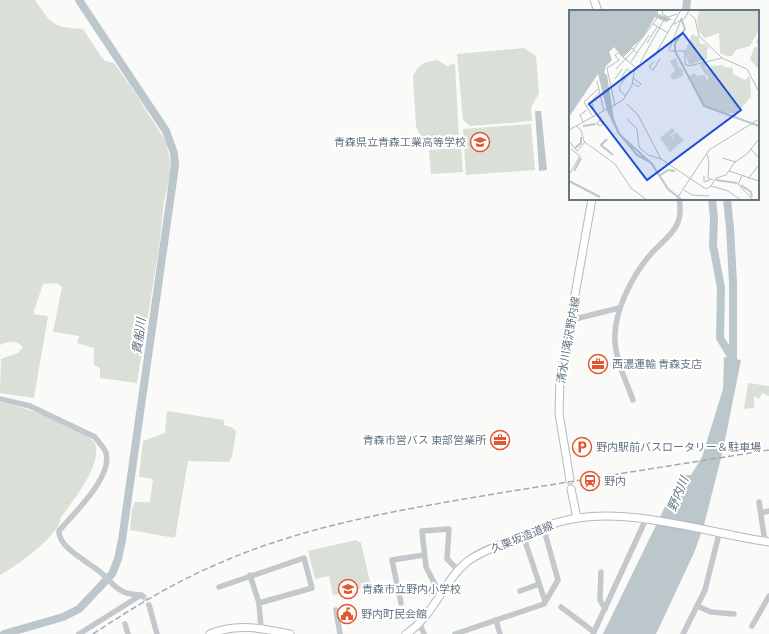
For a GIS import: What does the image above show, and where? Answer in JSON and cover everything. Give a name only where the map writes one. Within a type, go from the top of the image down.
[{"type":"main road","points":[[594,0],[598,10]]},
{"type":"main road","name":"清水川滝沢野内線","points":[[570,480],[559,398],[560,379],[592,200]]},
{"type":"main road","points":[[571,489],[577,518]]},
{"type":"main road","name":"久栗坂造道線","points":[[406,634],[419,622],[441,596],[458,571],[469,560],[543,526],[577,518],[624,516],[767,542]]},
{"type":"main road","points":[[210,634],[231,627],[261,628],[290,634]]},
{"type":"street","points":[[632,400],[619,362],[615,342],[619,308],[645,262],[678,224],[681,208],[679,200]]},
{"type":"street","points":[[571,320],[619,308]]},
{"type":"street","points":[[0,399],[30,406],[69,424],[95,437],[106,452],[106,464],[94,489],[71,519],[59,531],[59,534],[66,546],[77,556],[105,576],[112,584],[123,592],[142,596],[79,634]]},
{"type":"street","points":[[759,502],[767,542]]},
{"type":"street","points":[[761,513],[769,511]]},
{"type":"street","points":[[561,607],[593,633],[649,520]]},
{"type":"street","points":[[455,634],[544,604],[558,580],[543,526]]},
{"type":"street","points":[[441,596],[428,573],[424,555],[422,531],[449,529],[447,559],[458,571]]},
{"type":"street","points":[[683,634],[709,578],[719,534]]},
{"type":"street","points":[[522,535],[545,602]]},
{"type":"street","points":[[401,603],[392,560],[424,555]]},
{"type":"street","points":[[219,587],[250,575],[304,558],[312,588],[259,603]]},
{"type":"street","points":[[601,572],[600,600],[605,609]]},
{"type":"street","points":[[250,575],[259,603],[261,628]]},
{"type":"street","points":[[520,591],[539,584]]},
{"type":"street","points":[[752,626],[769,596]]},
{"type":"street","points":[[149,605],[157,634]]},
{"type":"street","points":[[697,606],[711,612],[734,614]]},
{"type":"street","points":[[336,610],[340,634]]},
{"type":"street","points":[[496,620],[500,634]]},
{"type":"street","points":[[419,622],[424,634]]},
{"type":"street","points":[[125,624],[128,634]]},
{"type":"shaded area","points":[[0,0],[35,0],[45,15],[54,23],[59,26],[83,29],[105,61],[114,63],[134,91],[166,142],[172,170],[164,201],[159,248],[137,383],[100,378],[100,368],[94,365],[94,348],[77,343],[79,336],[53,332],[62,287],[57,283],[43,284],[33,314],[48,316],[34,398],[0,393],[1,359],[18,353],[23,347],[12,342],[0,345]]},
{"type":"shaded area","points":[[524,48],[536,56],[539,93],[531,108],[532,121],[470,126],[463,120],[457,54]]},
{"type":"shaded area","points":[[437,60],[449,67],[449,65],[455,64],[459,137],[453,135],[448,143],[437,145],[424,139],[416,126],[413,76],[422,64]]},
{"type":"shaded area","points":[[531,124],[535,170],[466,175],[463,129]]},
{"type":"shaded area","points":[[461,148],[463,172],[431,174],[429,150]]},
{"type":"shaded area","points":[[748,383],[769,386],[769,396],[762,393],[759,399],[754,396],[754,408],[744,409]]},
{"type":"shaded area","points":[[0,402],[53,418],[82,432],[91,439],[96,446],[96,454],[90,473],[61,517],[59,525],[53,533],[36,550],[0,575]]},
{"type":"shaded area","points":[[167,411],[224,420],[224,425],[233,428],[236,431],[232,457],[229,462],[188,461],[175,538],[130,530],[132,509],[135,502],[150,502],[153,479],[139,477],[143,441],[165,433]]},
{"type":"shaded area","points":[[356,540],[361,543],[371,586],[333,595],[329,576],[315,579],[308,551]]},
{"type":"water","points":[[535,111],[541,111],[547,170],[539,171]]},
{"type":"water","points":[[724,357],[741,360],[723,450],[704,525],[694,553],[656,634],[603,634],[679,478],[683,475],[691,475],[702,457],[723,389]]},
{"type":"waterway","name":"貴船川","points":[[4,634],[63,617],[79,609],[112,574],[118,559],[122,540],[175,166],[174,153],[166,131],[79,0]]},
{"type":"waterway","name":"野内川","points":[[686,10],[687,0]]},
{"type":"waterway","name":"野内川","points":[[712,200],[714,219],[713,245],[721,288],[720,338],[731,356]]},
{"type":"waterway","name":"野内川","points":[[727,200],[733,283],[733,369]]},
{"type":"tunnel","points":[[143,596],[149,605]]},
{"type":"railway","points":[[93,634],[152,597],[197,573],[248,551],[320,529],[431,505],[769,450]]},
{"type":"place","name":"青森県立青森工業高等学校","points":[[480,142]]},
{"type":"place","name":"西濃運輸 青森支店","points":[[598,364]]},
{"type":"place","name":"青森市営バス 東部営業所","points":[[500,440]]},
{"type":"place","name":"野内駅前バスロータリー＆駐車場","points":[[582,447]]},
{"type":"place","name":"野内","points":[[590,481]]},
{"type":"place","name":"青森市立野内小学校","points":[[348,589]]},
{"type":"place","name":"野内町民会館","points":[[347,614]]}]
